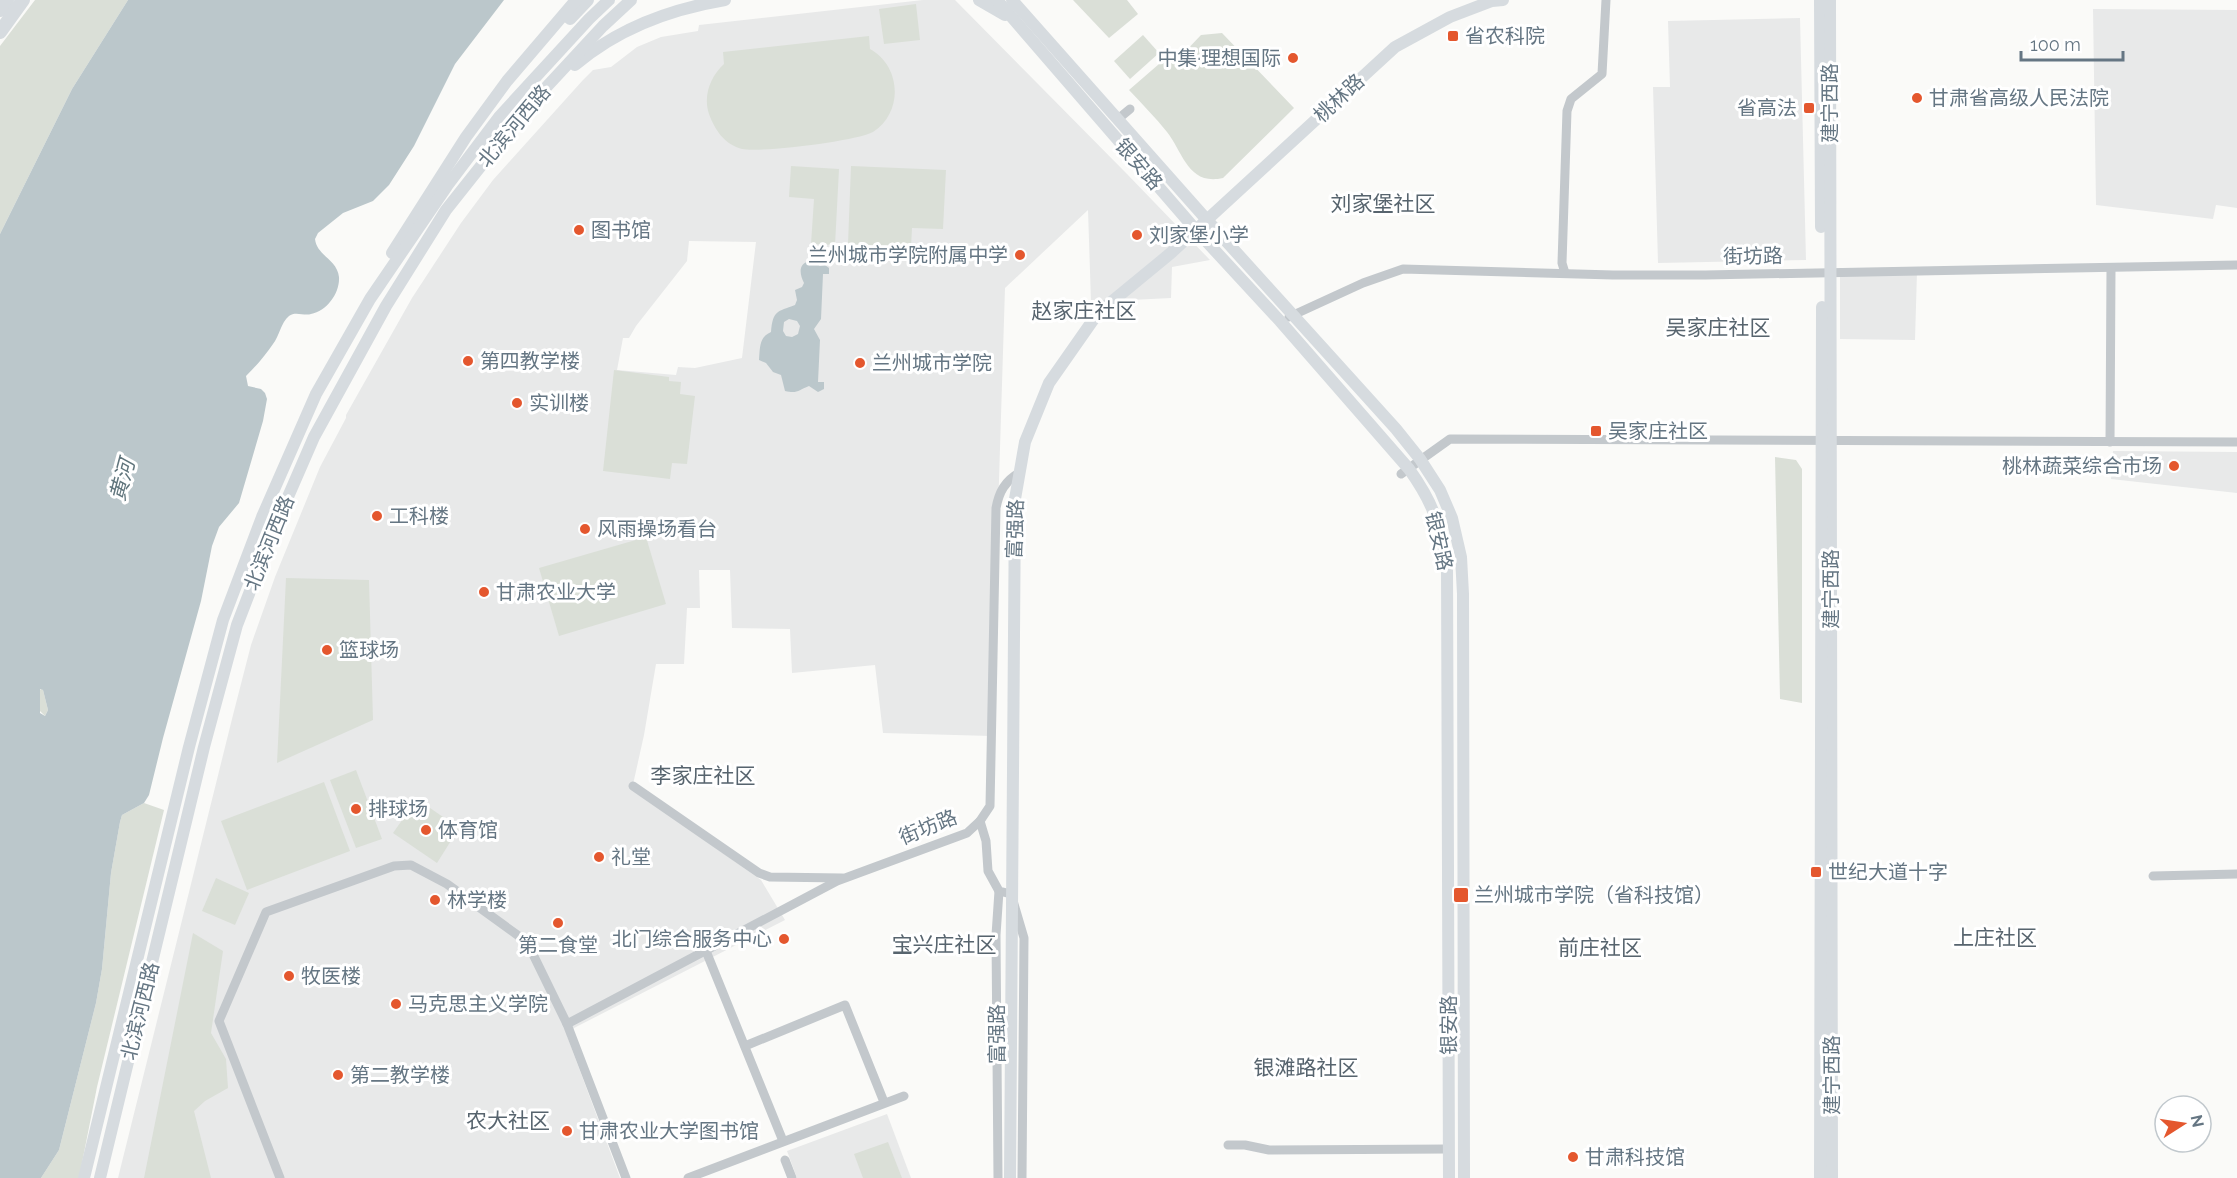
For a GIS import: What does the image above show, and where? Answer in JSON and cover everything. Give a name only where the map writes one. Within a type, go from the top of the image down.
[{"type":"highway","points":[[0,10],[7,0]]},
{"type":"highway","points":[[0,32],[23,0]]},
{"type":"main road","points":[[316,394],[352,317],[436,184],[507,81],[576,0]]},
{"type":"main road","points":[[451,204],[443,191],[471,143],[527,67],[588,0]]},
{"type":"main road","name":"北滨河西路","points":[[84,1178],[171,819],[224,620],[262,517],[316,394],[370,299],[443,191],[499,117],[609,0]]},
{"type":"main road","name":"北滨河西路","points":[[100,1178],[204,747],[237,625],[274,529],[314,437],[386,306],[451,204],[527,108],[603,26],[631,0]]},
{"type":"main road","points":[[527,108],[589,53],[615,36],[649,21],[698,5],[725,0]]},
{"type":"main road","points":[[979,0],[1017,21]]},
{"type":"main road","name":"银安路","points":[[997,0],[1195,229],[1280,321],[1427,495],[1440,527],[1447,565],[1449,1178]]},
{"type":"main road","points":[[1012,0],[1046,37]]},
{"type":"main road","points":[[1021,0],[1046,37]]},
{"type":"main road","name":"桃林路","points":[[1195,229],[1395,47],[1450,17],[1492,1],[1503,0]]},
{"type":"main road","name":"建宁西路","points":[[1821,0],[1826,272]]},
{"type":"main road","name":"建宁西路","points":[[1830,0],[1826,440],[1832,1178]]},
{"type":"main road","name":"银安路","points":[[1046,37],[1420,459],[1447,504],[1461,557],[1463,594],[1464,1178]]},
{"type":"main road","name":"富强路","points":[[1010,1178],[1005,893],[1015,499],[1025,442],[1049,382],[1098,314],[1172,252],[1195,229]]},
{"type":"main road","name":"建宁西路","points":[[1820,1178],[1826,440]]},
{"type":"main road","points":[[171,819],[187,824]]},
{"type":"street","points":[[1564,273],[1562,263],[1567,111],[1571,99],[1602,74],[1606,0]]},
{"type":"street","points":[[1118,119],[1130,109]]},
{"type":"street","name":"街坊路","points":[[1280,321],[1363,283],[1402,269],[1682,275],[2237,265]]},
{"type":"street","points":[[2110,442],[2111,268]]},
{"type":"street","points":[[1405,471],[1450,439],[2237,442]]},
{"type":"street","name":"街坊路","points":[[567,1024],[844,878],[967,833],[980,821],[990,806],[996,508],[998,496],[1004,485],[1019,473]]},
{"type":"street","points":[[633,786],[759,873],[770,877],[844,878]]},
{"type":"street","points":[[980,821],[986,841],[988,871],[1005,893]]},
{"type":"street","points":[[280,1178],[219,1021],[266,912],[394,866],[411,866],[447,884],[527,942],[567,1024],[626,1178]]},
{"type":"street","points":[[2153,876],[2237,874]]},
{"type":"street","name":"富强路","points":[[998,1178],[996,935],[1005,893]]},
{"type":"street","name":"富强路","points":[[1005,893],[1024,938],[1023,1178]]},
{"type":"street","points":[[706,951],[783,1141]]},
{"type":"street","points":[[745,1046],[845,1005],[884,1102]]},
{"type":"street","points":[[688,1178],[904,1096]]},
{"type":"street","points":[[1228,1145],[1245,1145],[1269,1150],[1449,1149]]},
{"type":"street","points":[[785,1160],[792,1178]]},
{"type":"shaded area","points":[[35,0],[128,0],[72,89],[0,234],[0,46]]},
{"type":"shaded area","name":"甘肃农业大学","points":[[923,0],[955,0],[1210,260],[1172,267],[1171,298],[1091,302],[1088,210],[1005,288],[991,736],[883,733],[875,665],[792,673],[790,629],[732,628],[730,570],[699,570],[700,608],[687,608],[684,664],[656,664],[632,789],[761,880],[785,920],[574,1028],[567,1036],[620,1178],[118,1178],[251,645],[275,577],[320,467],[346,415],[412,298],[461,223],[493,180],[583,80],[593,70],[611,67],[637,47],[661,37],[698,31],[699,25]],"holes":[[[689,241],[756,242],[742,358],[695,368],[678,367],[676,375],[617,370],[623,338],[629,338],[687,261]]]},
{"type":"shaded area","points":[[1073,0],[1127,0],[1138,14],[1109,38]]},
{"type":"shaded area","points":[[916,4],[920,40],[884,44],[879,9]]},
{"type":"shaded area","points":[[2093,9],[2237,10],[2237,208],[2216,205],[2213,219],[2096,205]]},
{"type":"shaded area","points":[[1800,18],[1806,260],[1658,263],[1653,87],[1670,87],[1668,21]]},
{"type":"shaded area","points":[[1222,33],[1294,108],[1223,178],[1211,179],[1202,177],[1188,166],[1167,132],[1129,90],[1174,51],[1180,57],[1201,35]]},
{"type":"shaded area","points":[[1143,35],[1159,53],[1130,79],[1114,61]]},
{"type":"shaded area","points":[[869,36],[870,49],[888,66],[895,89],[890,113],[873,132],[829,142],[752,150],[730,144],[714,126],[707,107],[707,94],[715,75],[724,64],[723,52]]},
{"type":"shaded area","points":[[791,166],[839,169],[835,245],[811,244],[814,199],[789,197]]},
{"type":"shaded area","points":[[851,166],[946,170],[943,229],[912,228],[911,247],[848,244]]},
{"type":"shaded area","points":[[1840,272],[1917,272],[1915,340],[1840,339]]},
{"type":"shaded area","points":[[614,370],[669,377],[669,381],[681,382],[680,394],[695,396],[687,464],[672,463],[670,479],[603,471]]},
{"type":"shaded area","name":"桃林蔬菜综合市场","points":[[2113,451],[2237,452],[2237,493],[2111,479]]},
{"type":"shaded area","points":[[1775,457],[1796,460],[1802,469],[1802,703],[1780,699]]},
{"type":"shaded area","points":[[646,537],[666,604],[559,636],[539,568]]},
{"type":"shaded area","name":"篮球场","points":[[286,578],[369,580],[373,720],[277,763]]},
{"type":"shaded area","points":[[41,689],[48,710],[45,716],[40,711],[39,691]]},
{"type":"shaded area","name":"排球场","points":[[356,770],[382,839],[356,848],[330,780]]},
{"type":"shaded area","points":[[324,782],[350,851],[247,890],[221,821]]},
{"type":"shaded area","name":"体育馆","points":[[417,799],[459,828],[437,863],[393,833]]},
{"type":"shaded area","points":[[144,803],[164,810],[97,1087],[79,1178],[41,1178],[59,1150],[96,1003],[102,969],[111,873],[120,822],[122,815]]},
{"type":"shaded area","points":[[216,878],[249,893],[235,925],[202,911]]},
{"type":"shaded area","points":[[193,933],[223,951],[211,1033],[226,1059],[228,1088],[205,1101],[194,1111],[211,1178],[144,1178]]},
{"type":"shaded area","points":[[887,1114],[911,1178],[797,1178],[787,1151]]},
{"type":"shaded area","points":[[888,1142],[902,1178],[863,1178],[854,1154]]},
{"type":"water","name":"黄河","points":[[128,0],[504,0],[455,64],[414,146],[389,185],[373,201],[343,213],[318,233],[315,239],[319,250],[335,266],[339,277],[335,295],[317,312],[289,316],[270,348],[246,376],[248,386],[261,389],[265,393],[267,399],[263,421],[239,503],[219,527],[212,546],[201,601],[149,795],[144,803],[122,815],[120,822],[111,873],[102,969],[96,1003],[59,1150],[41,1178],[0,1178],[0,234],[72,89]],"holes":[[[40,689],[43,690],[48,710],[45,716],[40,713]]]},
{"type":"water","points":[[812,261],[829,268],[829,274],[823,274],[821,319],[814,329],[820,340],[818,382],[824,382],[824,389],[818,392],[809,386],[789,392],[785,391],[781,375],[773,372],[766,363],[759,360],[760,347],[764,337],[771,332],[773,319],[777,313],[795,305],[797,300],[795,290],[802,287],[804,283],[801,269],[807,262]],"holes":[[[789,319],[797,321],[800,326],[798,334],[792,337],[786,336],[783,331],[784,322]]]},
{"type":"place","name":"省农科院","points":[[1453,36]]},
{"type":"place","name":"中集·理想国际","points":[[1293,58]]},
{"type":"place","name":"甘肃省高级人民法院","points":[[1917,98]]},
{"type":"place","name":"省高法","points":[[1809,108]]},
{"type":"place","name":"图书馆","points":[[579,230]]},
{"type":"place","name":"刘家堡小学","points":[[1137,235]]},
{"type":"place","name":"兰州城市学院附属中学","points":[[1020,255]]},
{"type":"place","name":"第四教学楼","points":[[468,361]]},
{"type":"place","name":"兰州城市学院","points":[[860,363]]},
{"type":"place","name":"实训楼","points":[[517,403]]},
{"type":"place","name":"吴家庄社区","points":[[1596,431]]},
{"type":"place","name":"桃林蔬菜综合市场","points":[[2174,466]]},
{"type":"place","name":"工科楼","points":[[377,516]]},
{"type":"place","name":"风雨操场看台","points":[[585,529]]},
{"type":"place","name":"甘肃农业大学","points":[[484,592]]},
{"type":"place","name":"篮球场","points":[[327,650]]},
{"type":"place","name":"排球场","points":[[356,809]]},
{"type":"place","name":"体育馆","points":[[426,830]]},
{"type":"place","name":"礼堂","points":[[599,857]]},
{"type":"place","name":"世纪大道十字","points":[[1816,872]]},
{"type":"place","name":"兰州城市学院（省科技馆）","points":[[1461,895]]},
{"type":"place","name":"林学楼","points":[[435,900]]},
{"type":"place","name":"第二食堂","points":[[558,923]]},
{"type":"place","name":"北门综合服务中心","points":[[784,939]]},
{"type":"place","name":"牧医楼","points":[[289,976]]},
{"type":"place","name":"马克思主义学院","points":[[396,1004]]},
{"type":"place","name":"第二教学楼","points":[[338,1075]]},
{"type":"place","name":"甘肃农业大学图书馆","points":[[567,1131]]},
{"type":"place","name":"甘肃科技馆","points":[[1573,1157]]},
{"type":"district","name":"刘家堡社区","points":[[1383,203]]},
{"type":"district","name":"赵家庄社区","points":[[1084,310]]},
{"type":"district","name":"吴家庄社区","points":[[1718,327]]},
{"type":"district","name":"李家庄社区","points":[[703,775]]},
{"type":"district","name":"上庄社区","points":[[1995,937]]},
{"type":"district","name":"宝兴庄社区","points":[[944,944]]},
{"type":"district","name":"前庄社区","points":[[1600,947]]},
{"type":"district","name":"银滩路社区","points":[[1306,1067]]},
{"type":"district","name":"农大社区","points":[[508,1120]]}]
